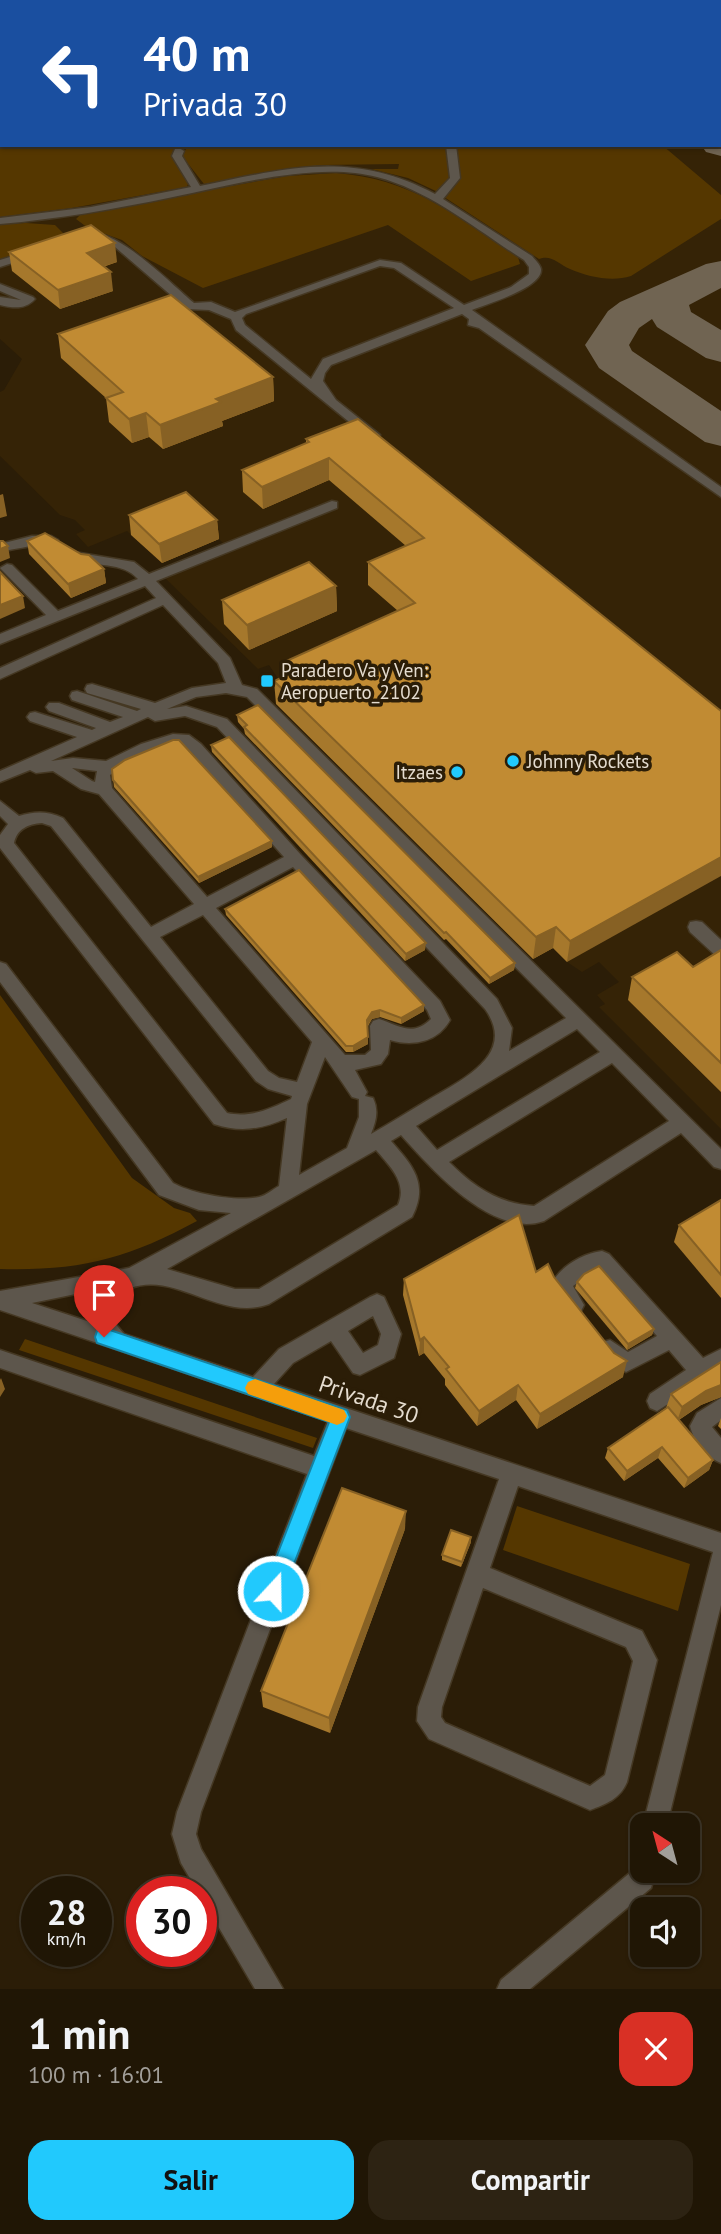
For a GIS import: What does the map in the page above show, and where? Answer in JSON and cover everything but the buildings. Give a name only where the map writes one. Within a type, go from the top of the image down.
[{"type":"street","points":[[436,200],[455,178],[451,147]]},
{"type":"street","points":[[180,150],[177,156],[197,189]]},
{"type":"street","points":[[0,221],[57,214],[341,166],[397,166]]},
{"type":"street","points":[[294,173],[344,170],[394,178],[436,200],[528,258],[535,267],[535,274],[529,281],[327,362],[318,372],[316,383],[322,394]]},
{"type":"street","points":[[57,214],[75,234],[105,237],[119,245],[191,307],[211,306],[236,317],[240,327],[386,445]]},
{"type":"street","points":[[0,264],[39,251]]},
{"type":"street","points":[[236,317],[242,312],[380,263],[397,265],[721,493]]},
{"type":"street","points":[[0,287],[29,299],[25,304],[15,305],[0,301]]},
{"type":"street","points":[[430,321],[461,320],[483,326]]},
{"type":"street","points":[[0,639],[332,505]]},
{"type":"street","points":[[0,548],[32,540],[51,540],[89,562],[134,568],[225,661],[235,687]]},
{"type":"street","points":[[7,568],[55,616]]},
{"type":"street","points":[[0,674],[165,599]]},
{"type":"street","points":[[6,775],[136,716],[212,687],[235,687],[252,692],[721,1161]]},
{"type":"street","points":[[92,689],[155,708]]},
{"type":"street","points":[[77,696],[136,716]]},
{"type":"street","points":[[54,707],[102,731]]},
{"type":"street","points":[[36,717],[102,731],[177,712],[202,714],[222,723],[501,1017],[505,1037],[498,1060],[470,1084]]},
{"type":"street","points":[[6,775],[55,765],[87,763],[109,767],[161,741],[184,739],[190,742],[295,859],[434,1006],[441,1020],[435,1028],[416,1037],[401,1038],[379,1026],[382,1044],[377,1057],[369,1063],[340,1062]]},
{"type":"street","points":[[55,765],[87,785],[105,790]]},
{"type":"street","points":[[109,767],[102,782],[105,790],[340,1062],[362,1098],[368,1117],[355,1153]]},
{"type":"street","points":[[0,807],[18,824]]},
{"type":"street","points":[[39,816],[57,822],[262,1076],[300,1098],[255,1123],[237,1125],[221,1119],[6,844],[6,835],[18,824],[39,816]]},
{"type":"street","points":[[150,935],[295,859]]},
{"type":"street","points":[[696,927],[721,950]]},
{"type":"street","points":[[0,969],[166,1189],[181,1199],[195,1203],[259,1205]]},
{"type":"street","points":[[130,1346],[106,1330],[97,1317],[96,1308],[101,1295],[125,1278],[147,1270],[355,1153],[580,1018]]},
{"type":"street","points":[[288,1190],[300,1098],[322,1039]]},
{"type":"street","points":[[436,1160],[614,1053]]},
{"type":"street","points":[[403,1124],[456,1181],[491,1205],[522,1215],[537,1215],[682,1122]]},
{"type":"street","points":[[0,1301],[125,1278],[158,1276],[236,1299],[262,1298],[405,1212],[411,1204],[411,1189],[406,1174],[378,1139]]},
{"type":"street","points":[[671,1339],[626,1363],[619,1360],[563,1292],[561,1285],[565,1279],[594,1260],[602,1260],[701,1371]]},
{"type":"street","name":"Privada 30","points":[[0,1301],[721,1545]]},
{"type":"street","points":[[256,1388],[286,1356],[334,1328]]},
{"type":"street","points":[[657,1401],[721,1358]]},
{"type":"street","points":[[0,1359],[320,1468]]},
{"type":"street","points":[[721,1408],[704,1420],[701,1426],[704,1434],[721,1453]]},
{"type":"street","points":[[270,1989],[190,1854],[184,1834],[189,1812],[340,1417]]},
{"type":"street","points":[[477,1574],[634,1639],[642,1650],[645,1660],[615,1782],[604,1793],[590,1798],[436,1731],[429,1721],[430,1707],[511,1475]]},
{"type":"street","points":[[658,1813],[721,1560]]},
{"type":"street","points":[[510,1989],[637,1883]]},
{"type":"shaded area","points":[[0,147],[721,147],[721,1129],[599,1007],[605,1004],[597,995],[619,982],[599,962],[582,972],[567,962],[277,677],[269,665],[258,669],[165,578],[230,550],[219,539],[162,563],[127,531],[88,547],[76,534],[85,530],[75,520],[60,515],[0,456],[0,392],[4,390],[22,359],[0,339]]},
{"type":"shaded area","points":[[0,147],[175,147],[188,184],[187,187],[72,208],[0,217]]},
{"type":"shaded area","points":[[448,147],[450,171],[440,193],[408,178],[371,169],[398,169],[399,164],[321,165],[204,184],[182,156],[186,149]]},
{"type":"shaded area","points":[[455,147],[664,147],[721,195],[721,219],[631,276],[600,278],[570,269],[551,259],[539,259],[444,197],[456,179],[458,160]]},
{"type":"shaded area","points":[[336,173],[364,177],[412,191],[454,214],[518,257],[520,264],[471,281],[388,225],[203,288],[142,256],[122,240],[88,228],[76,219],[83,212],[287,176]]},
{"type":"shaded area","points":[[0,224],[55,225],[63,233],[61,239],[0,260]]},
{"type":"shaded area","points":[[0,995],[132,1178],[174,1208],[190,1213],[197,1221],[148,1245],[102,1260],[55,1268],[0,1269]]},
{"type":"shaded area","points":[[25,1339],[317,1438],[313,1448],[19,1350]]},
{"type":"shaded area","points":[[517,1506],[690,1564],[678,1611],[503,1550]]},
{"type":"taxiway","points":[[721,273],[635,311],[623,320],[607,345],[614,359],[721,432]]},
{"type":"taxiway","points":[[676,293],[668,305],[672,318],[721,349]]},
{"type":"slow traffic","points":[[255,1388],[337,1416]]},
{"type":"place","name":"Paradero Va y Ven: Aeropuerto_2102","points":[[267,681]]},
{"type":"place","name":"Johnny Rockets","points":[[513,761]]},
{"type":"place","name":"Itzaes","points":[[457,772]]},
{"type":"route","points":[[104,1337],[340,1417],[273,1591]]}]
